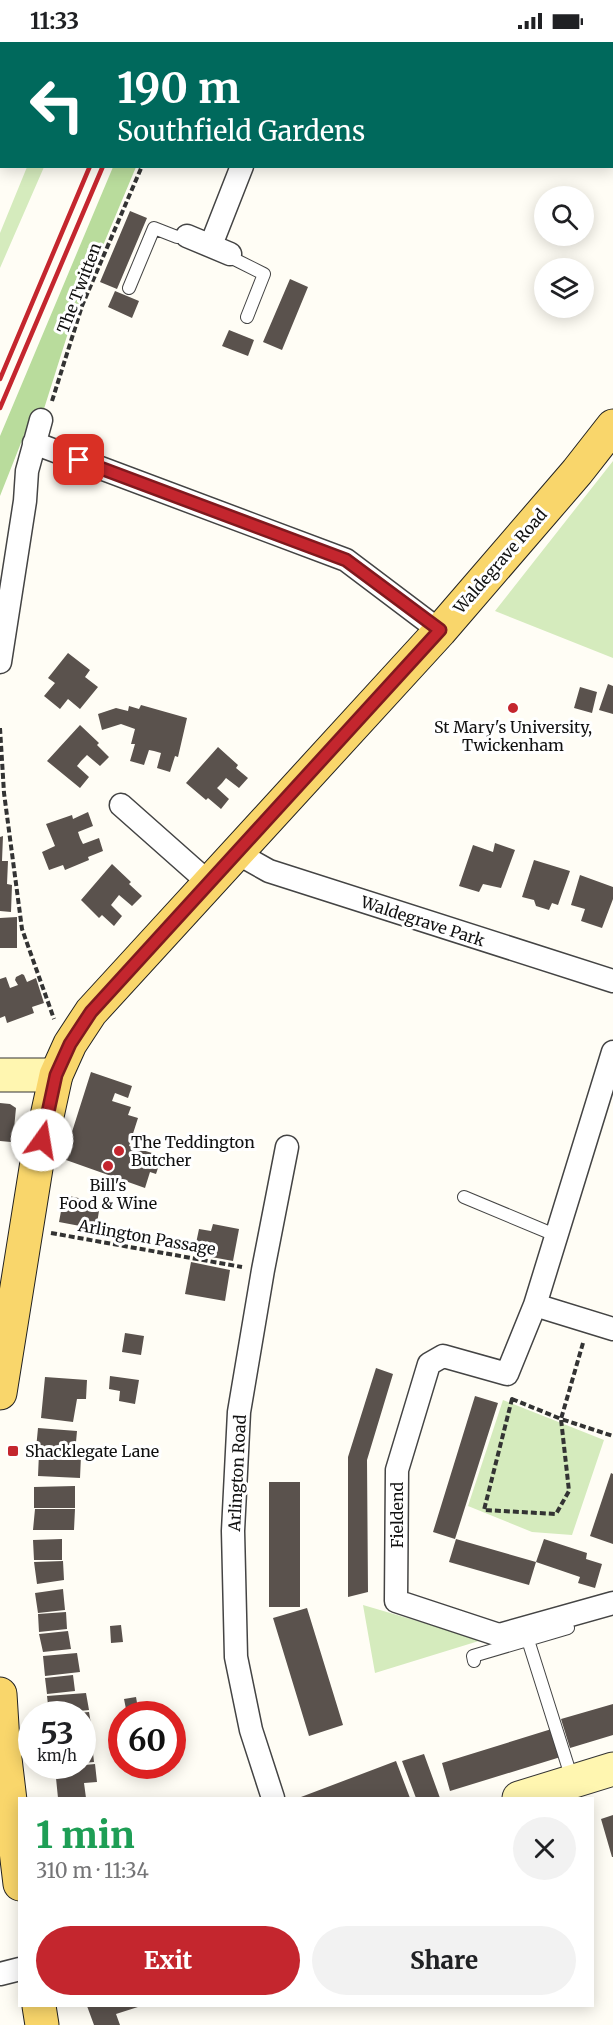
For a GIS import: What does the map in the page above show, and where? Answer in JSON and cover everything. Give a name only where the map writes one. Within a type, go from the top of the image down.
[{"type":"main road","name":"Waldegrave Road","points":[[1,1383],[37,1162],[56,1075],[70,1044],[91,1012],[440,630],[577,472],[613,426]]},
{"type":"main road","points":[[0,1694],[18,1865]]},
{"type":"main road","points":[[39,2007],[42,2025]]},
{"type":"street","points":[[187,236],[221,249],[241,168]]},
{"type":"street","points":[[0,662],[25,501],[27,471],[41,420]]},
{"type":"street","points":[[34,443],[346,560],[440,630]]},
{"type":"street","points":[[121,805],[209,883]]},
{"type":"street","name":"Waldegrave Park","points":[[237,853],[269,872],[613,981]]},
{"type":"street","name":"Fieldend","points":[[613,1052],[535,1305],[507,1374],[443,1356],[429,1364],[397,1470],[396,1601],[499,1635],[613,1603]]},
{"type":"street","points":[[5,1072],[56,1075]]},
{"type":"street","name":"Arlington Road","points":[[273,1797],[250,1730],[236,1657],[233,1532],[239,1412],[287,1148]]},
{"type":"street","points":[[535,1305],[613,1329]]},
{"type":"street","points":[[522,1797],[613,1769]]},
{"type":"street","points":[[0,1974],[18,1969]]},
{"type":"lane","points":[[129,288],[154,228],[177,237],[187,236]]},
{"type":"lane","points":[[221,249],[264,274],[247,317]]},
{"type":"lane","points":[[464,1197],[555,1235]]},
{"type":"lane","points":[[474,1661],[473,1656],[568,1628]]},
{"type":"lane","points":[[528,1640],[572,1781]]},
{"type":"path","name":"The Twitten","points":[[41,420],[50,411],[82,306],[141,168]]},
{"type":"path","points":[[0,728],[4,793],[22,928],[56,1027],[70,1044]]},
{"type":"path","name":"Arlington Passage","points":[[26,1228],[263,1270]]},
{"type":"path","points":[[589,1323],[561,1419],[569,1491],[556,1514],[484,1510],[512,1400],[561,1419],[613,1436]]},
{"type":"green space","points":[[27,168],[44,168],[0,268],[0,233]]},
{"type":"green space","points":[[113,168],[136,168],[73,317],[43,412],[34,410],[0,496],[0,436]]},
{"type":"green space","points":[[613,461],[613,658],[495,611]]},
{"type":"green space","points":[[503,1400],[604,1440],[572,1535],[532,1532],[468,1506]]},
{"type":"green space","points":[[363,1605],[482,1640],[375,1673]]},
{"type":"building","points":[[130,211],[147,218],[117,289],[100,282]]},
{"type":"building","points":[[290,279],[308,287],[282,350],[263,342]]},
{"type":"building","points":[[115,291],[139,301],[132,318],[108,307]]},
{"type":"building","points":[[229,330],[254,340],[248,356],[222,346]]},
{"type":"building","points":[[68,653],[90,670],[85,677],[98,687],[80,709],[68,699],[60,709],[44,696],[55,683],[48,678]]},
{"type":"building","points":[[608,684],[613,686],[613,714],[599,710]]},
{"type":"building","points":[[580,687],[597,692],[592,713],[574,708]]},
{"type":"building","points":[[141,705],[187,718],[178,757],[175,756],[170,772],[157,768],[161,753],[154,751],[149,750],[144,765],[130,761],[135,744],[131,744],[135,729],[121,724],[102,730],[98,714],[116,708],[128,711],[129,706],[139,709]]},
{"type":"building","points":[[80,725],[99,743],[97,745],[109,757],[100,766],[87,755],[81,761],[77,766],[89,777],[80,788],[47,761]]},
{"type":"building","points":[[218,747],[238,765],[236,768],[248,778],[239,788],[226,778],[217,788],[229,799],[221,809],[186,783]]},
{"type":"building","points":[[88,812],[93,826],[78,832],[80,838],[83,844],[99,838],[103,851],[65,870],[63,865],[49,870],[42,852],[55,846],[46,824],[72,815],[73,819]]},
{"type":"building","points":[[3,836],[2,861],[8,861],[7,884],[12,885],[11,912],[0,911],[0,837]]},
{"type":"building","points":[[495,843],[515,850],[501,888],[483,884],[479,892],[459,886],[473,845],[493,852]]},
{"type":"building","points":[[534,860],[570,871],[558,905],[552,903],[549,910],[536,906],[534,900],[522,897]]},
{"type":"building","points":[[112,864],[142,896],[132,906],[119,895],[111,905],[122,916],[114,926],[102,915],[99,918],[81,900]]},
{"type":"building","points":[[580,875],[613,887],[613,899],[602,928],[581,921],[585,909],[571,905]]},
{"type":"building","points":[[17,917],[17,948],[0,948],[0,918]]},
{"type":"building","points":[[22,974],[27,982],[36,978],[44,1003],[32,1007],[34,1013],[7,1023],[5,1016],[0,1018],[0,979],[6,977],[10,988],[18,985],[16,977]]},
{"type":"building","points":[[91,1072],[132,1086],[128,1098],[115,1093],[112,1101],[131,1107],[128,1115],[138,1118],[129,1146],[162,1156],[156,1174],[150,1172],[145,1188],[66,1160],[64,1157]]},
{"type":"building","points":[[0,1103],[10,1104],[16,1108],[11,1142],[0,1141]]},
{"type":"building","points":[[64,1195],[93,1201],[91,1210],[99,1211],[96,1229],[59,1222]]},
{"type":"building","points":[[213,1224],[239,1229],[233,1261],[206,1256],[207,1250],[195,1248],[199,1229],[211,1231]]},
{"type":"building","points":[[191,1262],[230,1270],[225,1301],[185,1294]]},
{"type":"building","points":[[125,1333],[144,1336],[141,1355],[122,1352]]},
{"type":"building","points":[[376,1368],[393,1374],[367,1460],[368,1592],[348,1597],[348,1457]]},
{"type":"building","points":[[110,1376],[139,1380],[135,1404],[119,1401],[120,1391],[109,1389]]},
{"type":"building","points":[[45,1377],[87,1380],[86,1399],[77,1399],[73,1422],[41,1418]]},
{"type":"building","points":[[475,1396],[498,1403],[455,1539],[433,1532]]},
{"type":"building","points":[[38,1428],[77,1431],[75,1453],[36,1449]]},
{"type":"building","points":[[39,1453],[81,1455],[80,1478],[38,1476]]},
{"type":"building","points":[[611,1473],[613,1474],[613,1544],[590,1536]]},
{"type":"building","points":[[269,1482],[300,1482],[300,1607],[269,1607]]},
{"type":"building","points":[[75,1486],[75,1508],[34,1508],[34,1487]]},
{"type":"building","points":[[35,1509],[75,1509],[74,1530],[33,1530]]},
{"type":"building","points":[[62,1539],[62,1560],[34,1560],[33,1540]]},
{"type":"building","points":[[456,1539],[536,1562],[529,1585],[449,1562]]},
{"type":"building","points":[[544,1539],[587,1553],[586,1559],[602,1564],[595,1588],[578,1583],[580,1577],[536,1562]]},
{"type":"building","points":[[63,1561],[64,1580],[37,1584],[34,1562]]},
{"type":"building","points":[[63,1589],[65,1610],[38,1613],[35,1593]]},
{"type":"building","points":[[307,1608],[343,1725],[309,1736],[273,1618]]},
{"type":"building","points":[[66,1612],[67,1629],[39,1632],[38,1614]]},
{"type":"building","points":[[121,1625],[123,1642],[111,1643],[110,1626]]},
{"type":"building","points":[[68,1631],[71,1649],[43,1652],[39,1634]]},
{"type":"building","points":[[77,1653],[80,1672],[45,1676],[43,1656]]},
{"type":"building","points":[[73,1675],[75,1691],[47,1694],[45,1678]]},
{"type":"building","points":[[86,1693],[87,1701],[48,1701],[47,1696]]},
{"type":"building","points":[[136,1697],[137,1701],[124,1701],[124,1699]]},
{"type":"building","points":[[613,1704],[613,1735],[570,1748],[561,1719]]},
{"type":"building","points":[[558,1727],[567,1755],[450,1791],[442,1763]]},
{"type":"building","points":[[424,1754],[440,1797],[416,1797],[402,1761]]},
{"type":"building","points":[[396,1761],[410,1797],[301,1797]]},
{"type":"building","points":[[96,1773],[97,1782],[84,1783],[86,1797],[58,1797],[56,1779],[96,1779]]},
{"type":"building","points":[[613,1815],[613,1857],[612,1857],[601,1819]]},
{"type":"building","points":[[87,2007],[138,2007],[116,2014],[120,2025],[94,2025]]},
{"type":"railway","points":[[0,379],[89,168]]},
{"type":"railway","points":[[0,408],[102,168]]},
{"type":"place","name":"St Mary's University, Twickenham","points":[[513,708]]},
{"type":"place","name":"The Teddington Butcher","points":[[119,1151]]},
{"type":"place","name":"Bill's Food & Wine","points":[[108,1166]]},
{"type":"place","name":"Shacklegate Lane","points":[[13,1451]]},
{"type":"route","points":[[42,1140],[56,1075],[70,1044],[91,1012],[440,630],[346,560],[79,460]]}]
